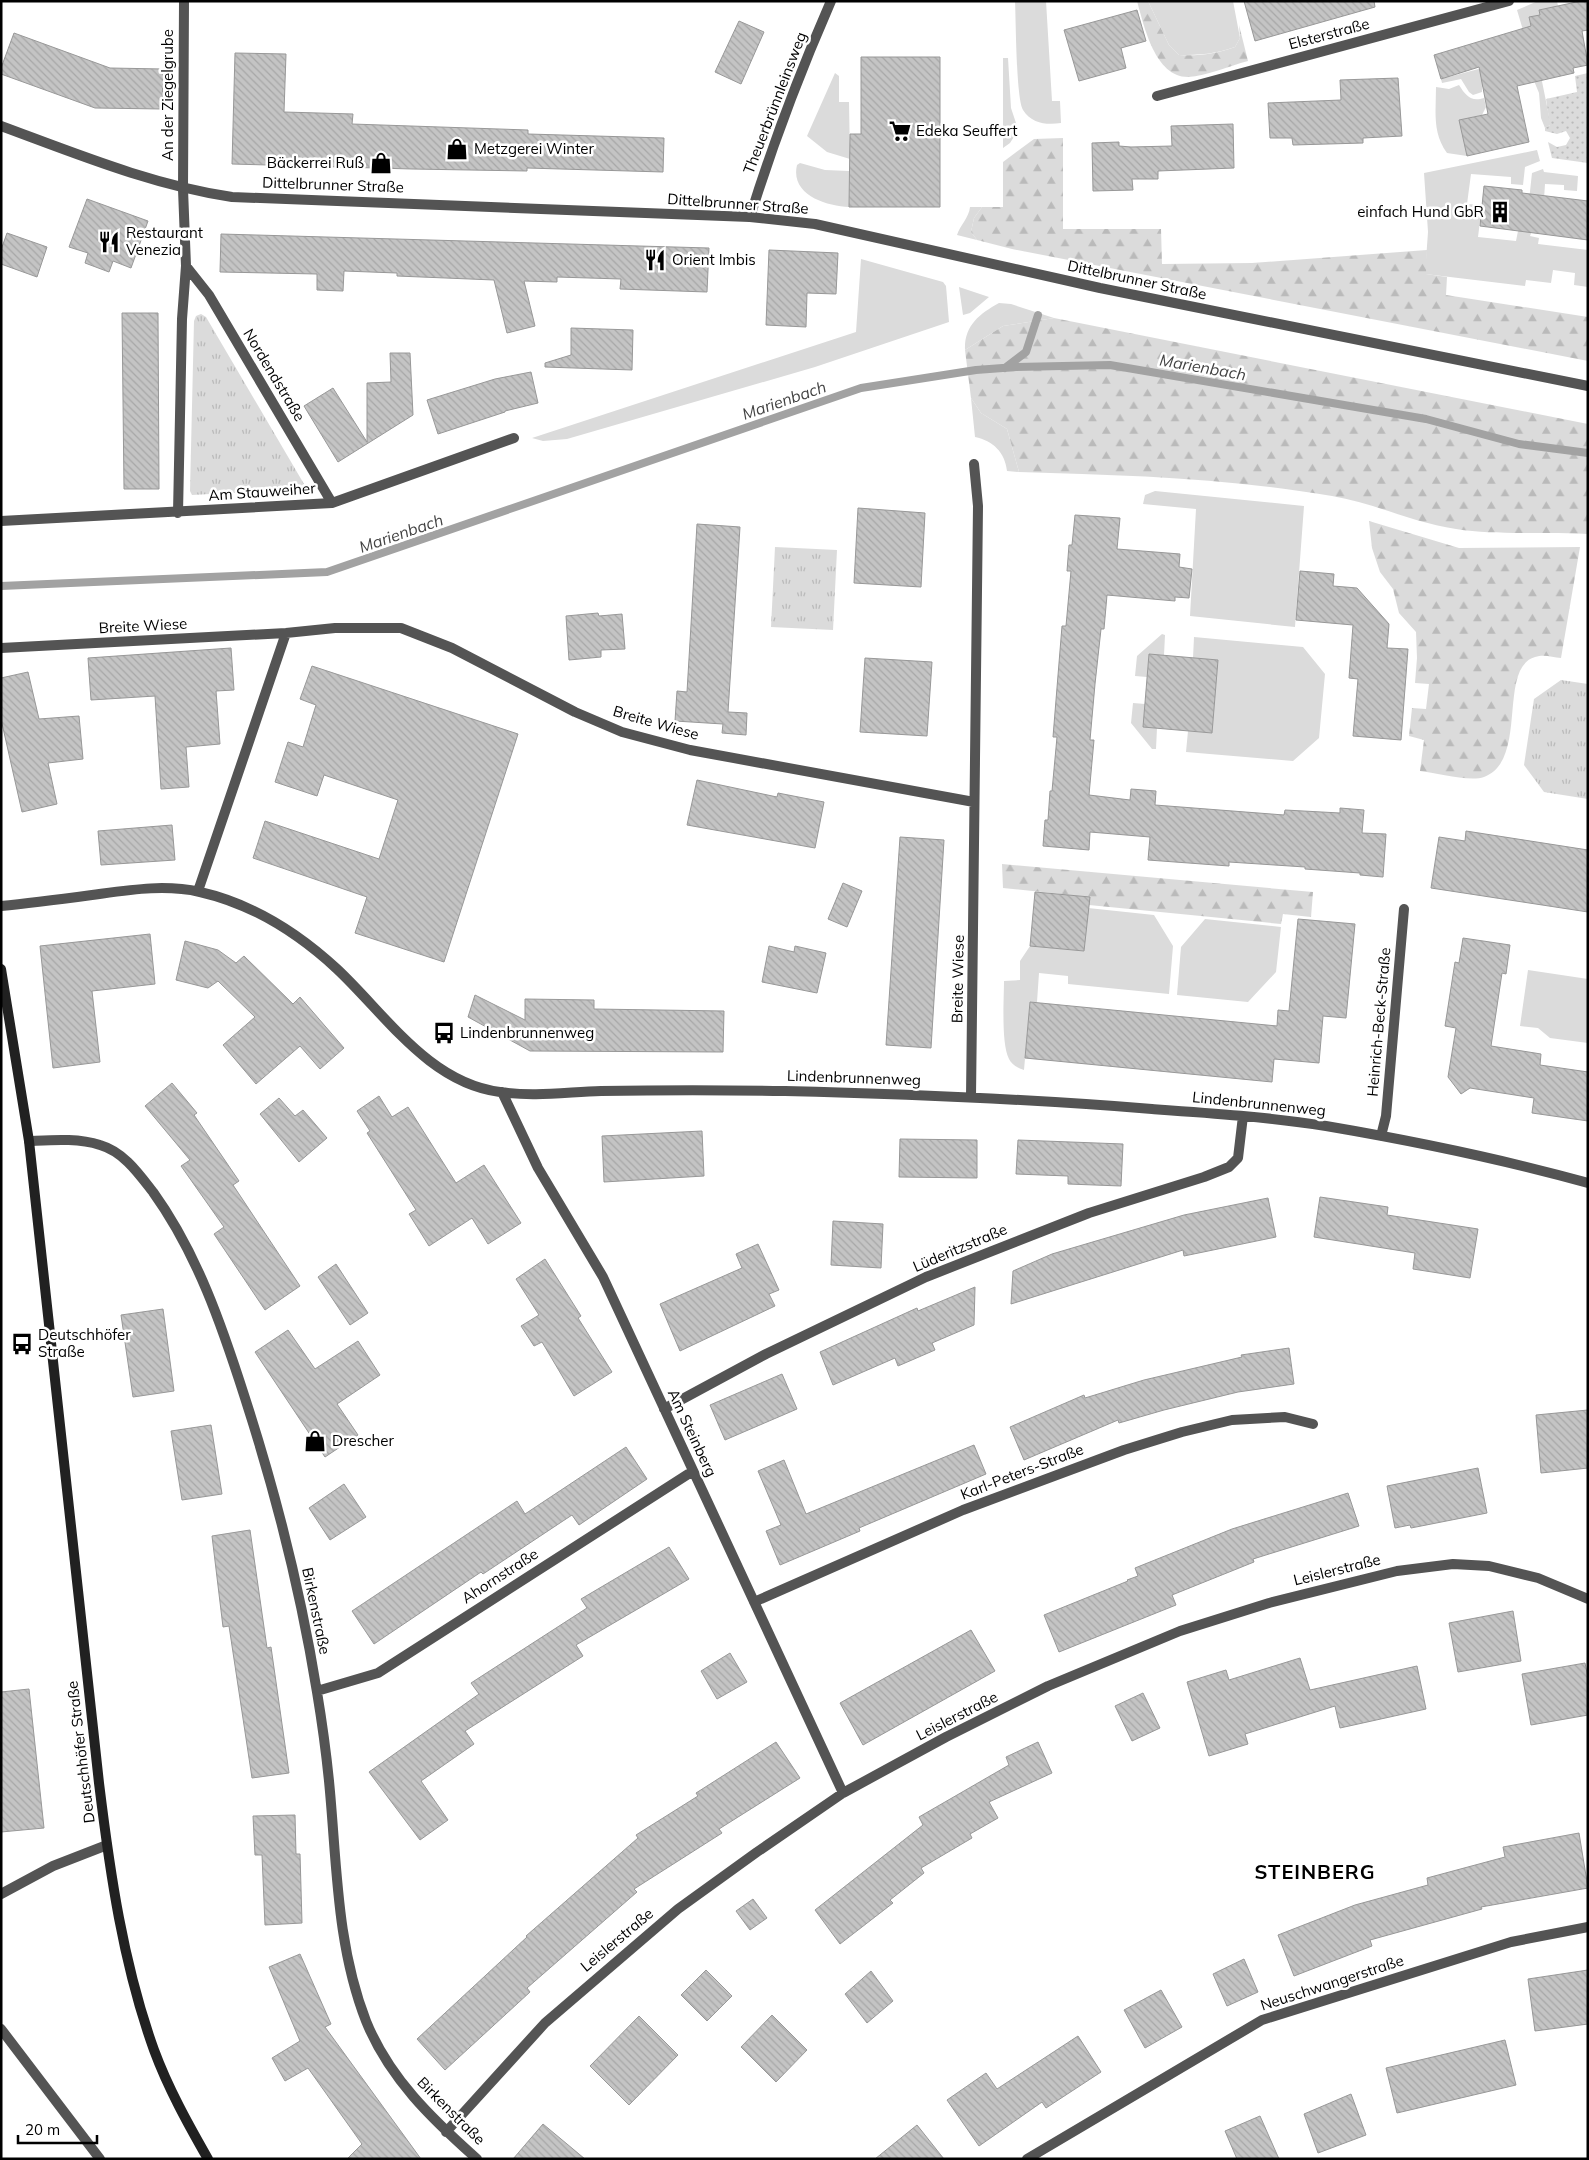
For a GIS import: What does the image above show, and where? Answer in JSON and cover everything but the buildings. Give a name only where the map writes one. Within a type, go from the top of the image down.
[{"type":"main road","name":"Deutschhöfer Straße","points":[[1,969],[30,1141],[107,1845],[120,1926],[145,2023],[155,2052],[176,2098],[208,2159]]},
{"type":"street","name":"An der Ziegelgrube","points":[[183,189],[184,1]]},
{"type":"street","name":"Theuerbrünnleinsweg","points":[[750,217],[767,161],[792,93],[832,1]]},
{"type":"street","name":"Elsterstraße","points":[[1157,96],[1509,1]]},
{"type":"street","name":"Dittelbrunner Straße","points":[[1,126],[136,175],[183,189],[232,197],[750,217],[815,224],[1100,288],[1588,386]]},
{"type":"street","points":[[178,513],[182,319],[186,266],[183,189]]},
{"type":"street","name":"Nordendstraße","points":[[186,266],[210,296],[332,503]]},
{"type":"street","name":"Am Stauweiher","points":[[1,521],[178,513],[332,503],[514,438]]},
{"type":"street","name":"Breite Wiese","points":[[971,1097],[978,506],[974,464]]},
{"type":"street","name":"Breite Wiese","points":[[1,648],[286,633],[335,628],[401,628],[452,648],[575,712],[622,732],[690,750],[974,802]]},
{"type":"street","points":[[198,892],[286,633]]},
{"type":"street","name":"Lindenbrunnenweg","points":[[1,906],[142,888],[175,888],[225,898],[285,928],[338,970],[430,1061],[456,1079],[478,1087],[502,1092],[542,1094],[599,1091],[783,1091],[1035,1099],[1244,1116],[1324,1126],[1381,1136],[1537,1169],[1588,1183]]},
{"type":"street","name":"Heinrich-Beck-Straße","points":[[1381,1136],[1386,1116],[1404,909]]},
{"type":"street","name":"Am Steinberg","points":[[502,1092],[538,1168],[602,1277],[843,1793]]},
{"type":"street","name":"Lüderitzstraße","points":[[664,1409],[766,1354],[926,1277],[1089,1213],[1204,1178],[1229,1167],[1238,1158],[1244,1116]]},
{"type":"street","name":"Birkenstraße","points":[[30,1141],[64,1140],[101,1145],[120,1156],[138,1172],[170,1216],[213,1306],[231,1353],[258,1436],[283,1526],[317,1691],[329,1780],[340,1919],[350,1973],[367,2023],[387,2063],[413,2098],[446,2132],[477,2159]]},
{"type":"street","name":"Karl-Peters-Straße","points":[[754,1602],[963,1510],[1124,1450],[1182,1432],[1232,1420],[1285,1417],[1312,1424]]},
{"type":"street","name":"Ahornstraße","points":[[317,1691],[378,1672],[693,1471]]},
{"type":"street","name":"Leislerstraße","points":[[446,2132],[545,2023],[678,1908],[843,1793],[946,1737],[1048,1686],[1180,1631],[1269,1603],[1397,1571],[1462,1564],[1489,1566],[1538,1578],[1588,1599]]},
{"type":"street","points":[[1,1894],[53,1866],[107,1845]]},
{"type":"street","name":"Neuschwangerstraße","points":[[1027,2159],[1262,2020],[1511,1942],[1588,1927]]},
{"type":"street","points":[[1,2029],[100,2159]]},
{"type":"green space","points":[[1015,1],[1046,1],[1052,101],[1060,101],[1061,123],[1050,124],[1035,121],[1023,110],[1019,91]]},
{"type":"green space","points":[[1137,1],[1148,1],[1169,45],[1179,55],[1207,54],[1235,47],[1240,38],[1239,25],[1248,61],[1195,76],[1177,75],[1167,69],[1159,60],[1143,23]]},
{"type":"green space","points":[[1148,1],[1233,1],[1240,38],[1235,47],[1221,51],[1207,54],[1179,55],[1169,45]]},
{"type":"green space","points":[[1538,1],[1557,1],[1558,6],[1539,10],[1540,15],[1529,17],[1550,121],[1550,125],[1545,128],[1541,118],[1539,93],[1532,76],[1528,47],[1517,10]]},
{"type":"green space","points":[[1003,58],[1008,58],[1011,108],[1017,132],[1010,143],[1003,148]]},
{"type":"green space","points":[[1486,67],[1516,80],[1482,87],[1482,92],[1473,95],[1461,79],[1442,83],[1441,79]]},
{"type":"green space","points":[[835,73],[839,76],[839,102],[849,102],[850,159],[827,152],[807,136]]},
{"type":"green space","points":[[1588,73],[1588,163],[1552,158],[1548,142],[1557,147],[1566,145],[1570,138],[1566,131],[1557,134],[1545,131],[1545,128],[1550,125],[1546,99],[1577,92],[1575,76]]},
{"type":"green space","points":[[1459,85],[1472,99],[1484,98],[1486,107],[1482,115],[1460,120],[1467,156],[1447,153],[1439,137],[1436,121],[1436,87],[1449,89]]},
{"type":"green space","points":[[1063,138],[1063,229],[1161,229],[1162,264],[1252,263],[1427,250],[1426,274],[1447,277],[1446,295],[1588,317],[1588,361],[1012,249],[977,240],[971,232],[974,218],[982,207],[1003,207],[1003,162],[1034,139]]},
{"type":"green space","points":[[1537,150],[1540,161],[1525,167],[1523,185],[1511,184],[1511,177],[1471,174],[1467,204],[1482,205],[1478,237],[1516,241],[1518,231],[1527,219],[1532,173],[1543,169],[1544,172],[1578,176],[1577,191],[1564,190],[1564,185],[1545,184],[1544,199],[1530,236],[1539,238],[1538,244],[1588,250],[1588,287],[1574,285],[1575,273],[1553,270],[1551,283],[1526,280],[1525,286],[1425,274],[1428,232],[1424,173]]},
{"type":"green space","points":[[800,163],[825,170],[849,171],[849,207],[821,201],[804,191],[796,175],[797,165]]},
{"type":"green space","points":[[970,207],[982,207],[974,218],[971,232],[977,240],[957,235],[968,215]]},
{"type":"green space","points":[[861,259],[943,282],[946,286],[949,322],[815,367],[567,439],[543,441],[532,438],[856,332]]},
{"type":"green space","points":[[959,287],[989,297],[970,313],[963,315]]},
{"type":"green space","points":[[999,303],[1011,304],[1054,318],[1003,326],[965,350],[965,342],[970,327],[979,316]]},
{"type":"green space","points":[[201,314],[206,317],[304,484],[301,489],[192,495],[190,491],[194,321],[196,316]]},
{"type":"green space","points":[[1054,318],[1588,424],[1588,534],[1505,533],[1456,529],[1425,522],[1348,499],[1254,485],[1136,476],[1019,472],[1007,429],[981,413],[971,398],[965,350],[1003,326]]},
{"type":"green space","points":[[971,398],[981,413],[1007,429],[1019,472],[1007,471],[1004,458],[997,448],[987,441],[975,437]]},
{"type":"green space","points":[[1155,491],[1304,506],[1295,627],[1190,616],[1196,509],[1143,504],[1145,495]]},
{"type":"green space","points":[[1369,521],[1459,548],[1580,547],[1561,658],[1538,656],[1524,665],[1517,678],[1506,753],[1498,767],[1484,777],[1462,778],[1420,771],[1424,740],[1409,736],[1412,708],[1426,709],[1429,684],[1415,683],[1417,658],[1416,632],[1399,613],[1393,589],[1380,572],[1372,548]]},
{"type":"green space","points":[[775,547],[837,550],[833,630],[771,627]]},
{"type":"green space","points":[[1162,634],[1165,635],[1164,655],[1149,654],[1147,677],[1135,676],[1137,656]]},
{"type":"green space","points":[[1194,637],[1303,647],[1325,674],[1319,738],[1293,761],[1186,752],[1188,731],[1212,733],[1218,660],[1193,658]]},
{"type":"green space","points":[[1561,680],[1588,684],[1588,799],[1544,792],[1524,765],[1534,699]]},
{"type":"green space","points":[[1133,703],[1145,704],[1143,726],[1157,728],[1156,749],[1152,749],[1131,723]]},
{"type":"green space","points":[[1002,864],[1313,892],[1311,917],[1283,914],[1281,924],[1089,905],[1089,897],[1003,888]]},
{"type":"green space","points":[[1088,908],[1154,915],[1173,946],[1169,994],[1068,984],[1068,976],[1039,973],[1037,1002],[1030,1002],[1024,1070],[1013,1065],[1006,1052],[1004,981],[1020,980],[1020,961],[1030,946],[1084,951]]},
{"type":"green space","points":[[1205,919],[1281,927],[1276,972],[1248,1002],[1177,995],[1181,947]]},
{"type":"green space","points":[[1528,970],[1588,979],[1588,1043],[1550,1038],[1538,1028],[1520,1026]]},
{"type":"waterway","points":[[1005,368],[1026,352],[1038,315]]},
{"type":"waterway","name":"Marienbach","points":[[1,586],[327,572],[861,388],[976,370],[1016,367],[1110,365],[1426,419],[1519,444],[1588,453]]},
{"type":"place","name":"Edeka Seuffert","points":[[900,131]]},
{"type":"place","name":"Metzgerei Winter","points":[[457,149]]},
{"type":"place","name":"Bäckerrei Ruß","points":[[381,163]]},
{"type":"place","name":"einfach Hund GbR","points":[[1500,212]]},
{"type":"place","name":"Restaurant Venezia","points":[[109,242]]},
{"type":"place","name":"Orient Imbis","points":[[655,260]]},
{"type":"place","name":"Lindenbrunnenweg","points":[[444,1033]]},
{"type":"place","name":"Deutschhöfer Straße","points":[[22,1344]]},
{"type":"place","name":"Drescher","points":[[315,1441]]},
{"type":"district","name":"STEINBERG","points":[[1315,1872]]}]
